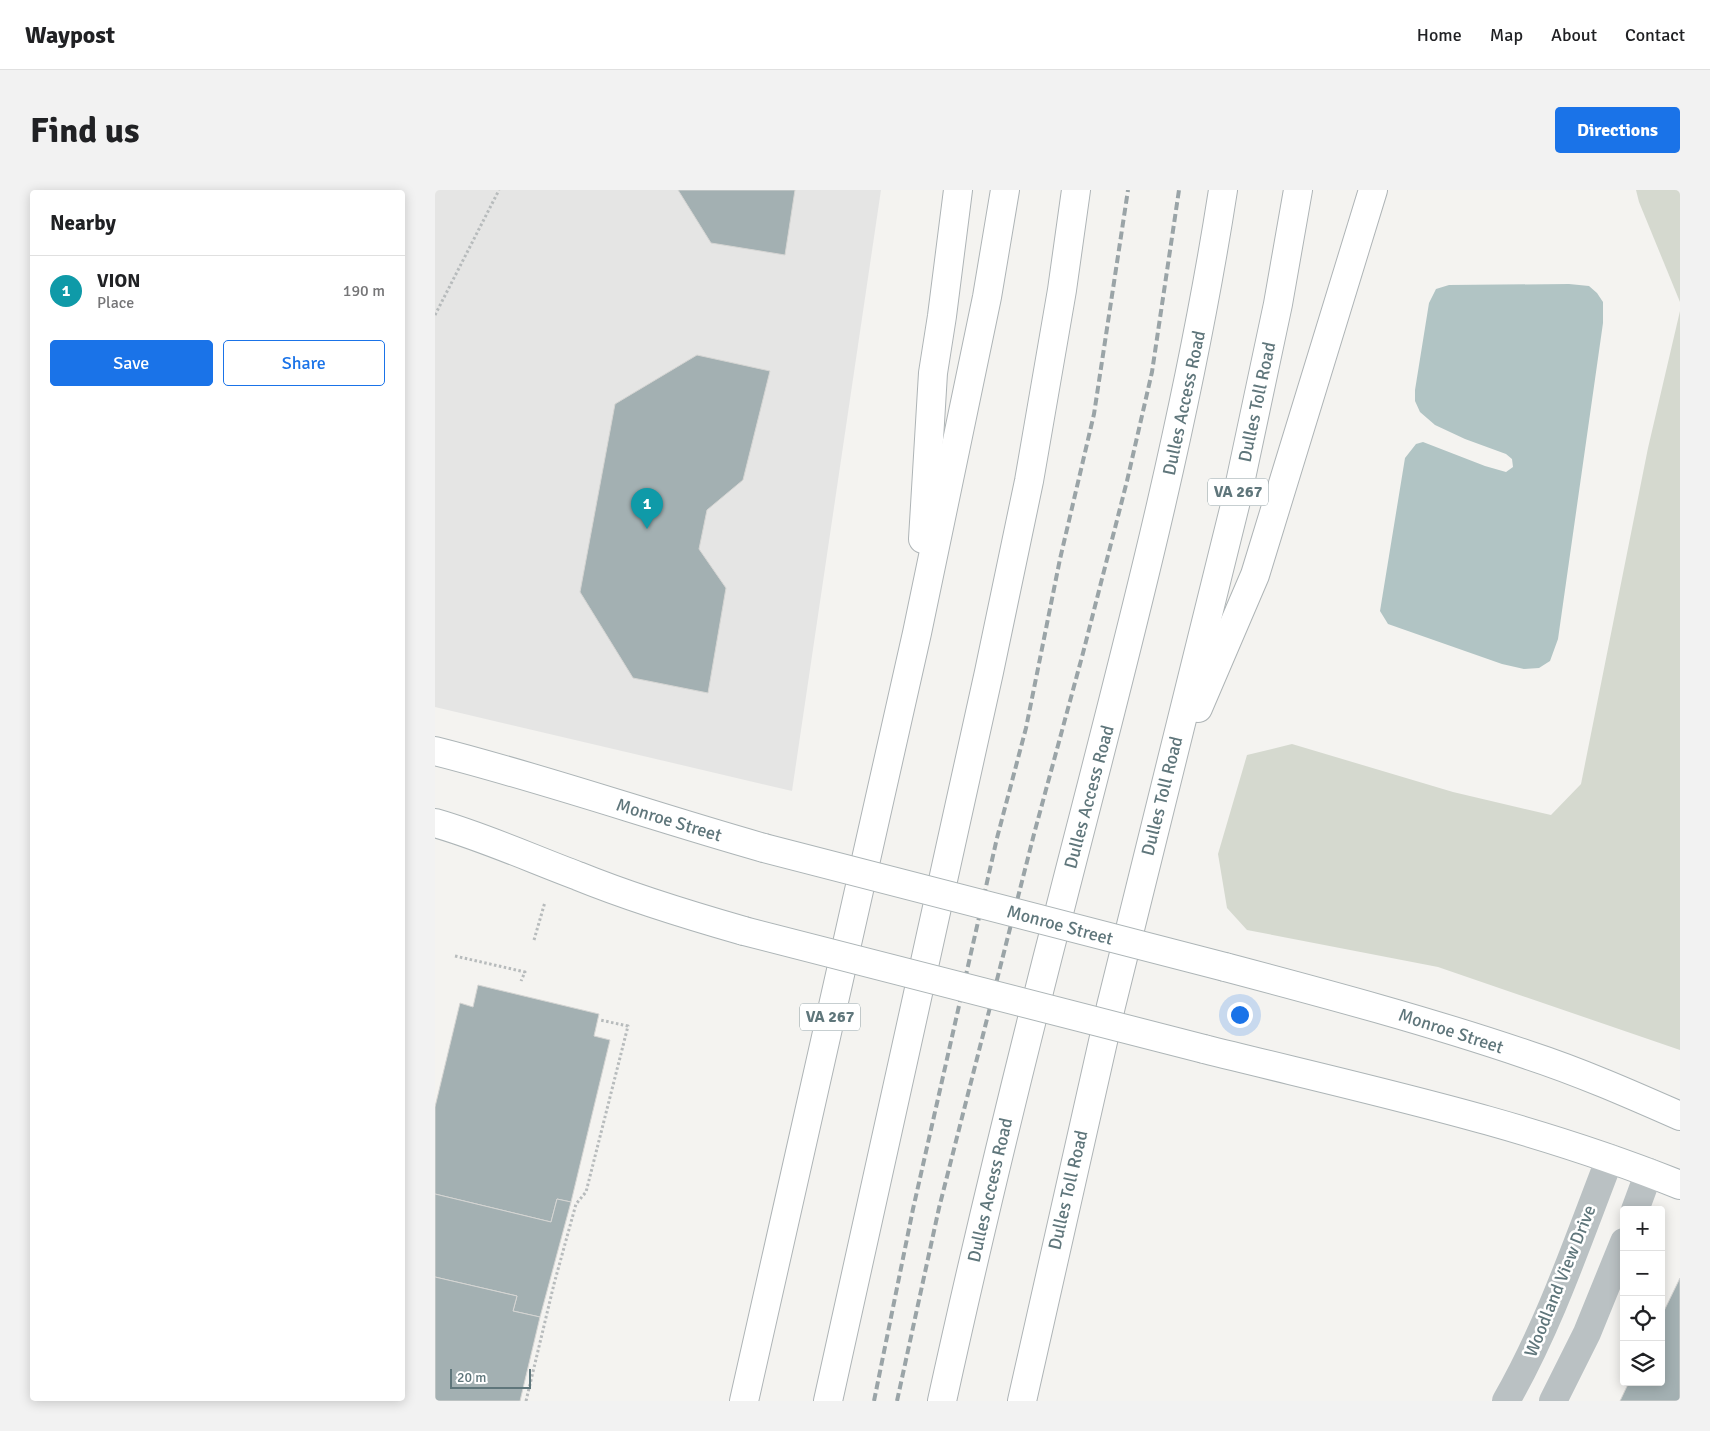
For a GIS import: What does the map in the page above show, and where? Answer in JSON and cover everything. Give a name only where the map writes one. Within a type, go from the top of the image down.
[{"type":"main road","points":[[917,633],[933,373],[958,190]]},
{"type":"main road","name":"VA 267","points":[[744,1401],[917,633],[987,296],[1005,190]]},
{"type":"main road","points":[[828,1401],[989,672],[1029,481],[1077,190]]},
{"type":"main road","name":"Dulles Access Road","points":[[942,1401],[1003,1136],[1161,505],[1203,311],[1223,190]]},
{"type":"main road","name":"Dulles Toll Road","points":[[1022,1401],[1083,1122],[1239,487],[1278,304],[1298,190]]},
{"type":"main road","points":[[1164,790],[1255,575],[1363,222],[1371,190]]},
{"type":"main road","name":"Monroe Street","points":[[435,751],[529,777],[764,848],[1386,1010],[1528,1055],[1619,1089],[1680,1116]]},
{"type":"main road","points":[[435,823],[496,843],[655,905],[744,931],[1477,1118],[1610,1158],[1680,1185]]},
{"type":"street","name":"Woodland View Drive","points":[[1506,1401],[1545,1323],[1610,1158]]},
{"type":"street","points":[[1636,1206],[1649,1172]]},
{"type":"street","points":[[1553,1401],[1587,1333],[1620,1251]]},
{"type":"path","points":[[435,314],[499,190]]},
{"type":"path","points":[[534,940],[545,902]]},
{"type":"path","points":[[455,956],[525,972],[521,981]]},
{"type":"path","points":[[526,1401],[554,1284],[576,1204],[586,1192],[628,1026],[600,1020]]},
{"type":"shaded area","points":[[435,190],[881,190],[792,791],[435,707]]},
{"type":"shaded area","points":[[1636,190],[1680,190],[1680,302],[1639,202]]},
{"type":"shaded area","points":[[1569,284],[1589,286],[1597,293],[1603,302],[1603,323],[1558,639],[1550,661],[1539,668],[1524,669],[1502,664],[1388,624],[1380,611],[1405,458],[1416,444],[1423,442],[1506,472],[1513,467],[1512,459],[1506,454],[1465,439],[1435,425],[1420,412],[1415,401],[1415,390],[1429,303],[1436,289],[1449,285]]},
{"type":"shaded area","points":[[1680,311],[1680,1050],[1438,967],[1247,930],[1227,908],[1218,854],[1247,755],[1292,744],[1453,792],[1551,815],[1581,784],[1648,448]]},
{"type":"building","points":[[678,190],[795,190],[785,255],[711,243]]},
{"type":"building","points":[[697,355],[770,371],[743,480],[707,510],[699,549],[726,588],[708,693],[633,678],[580,592],[615,404]]},
{"type":"building","points":[[478,985],[599,1014],[594,1036],[610,1040],[571,1202],[557,1199],[551,1222],[435,1194],[435,1107],[460,1003],[473,1007]]},
{"type":"building","points":[[435,1194],[551,1222],[557,1199],[571,1202],[540,1317],[513,1311],[517,1296],[435,1277]]},
{"type":"building","points":[[435,1277],[517,1296],[513,1311],[540,1317],[520,1401],[435,1401]]},
{"type":"building","points":[[1680,1278],[1680,1401],[1620,1401],[1627,1386],[1665,1386],[1665,1309]]},
{"type":"railway","points":[[874,1401],[913,1209],[997,838],[1026,728],[1060,559],[1094,414],[1128,190]]},
{"type":"railway","points":[[897,1401],[939,1208],[1034,834],[1127,481],[1152,372],[1179,190]]},
{"type":"place","name":"VION","points":[[647,529]]}]
